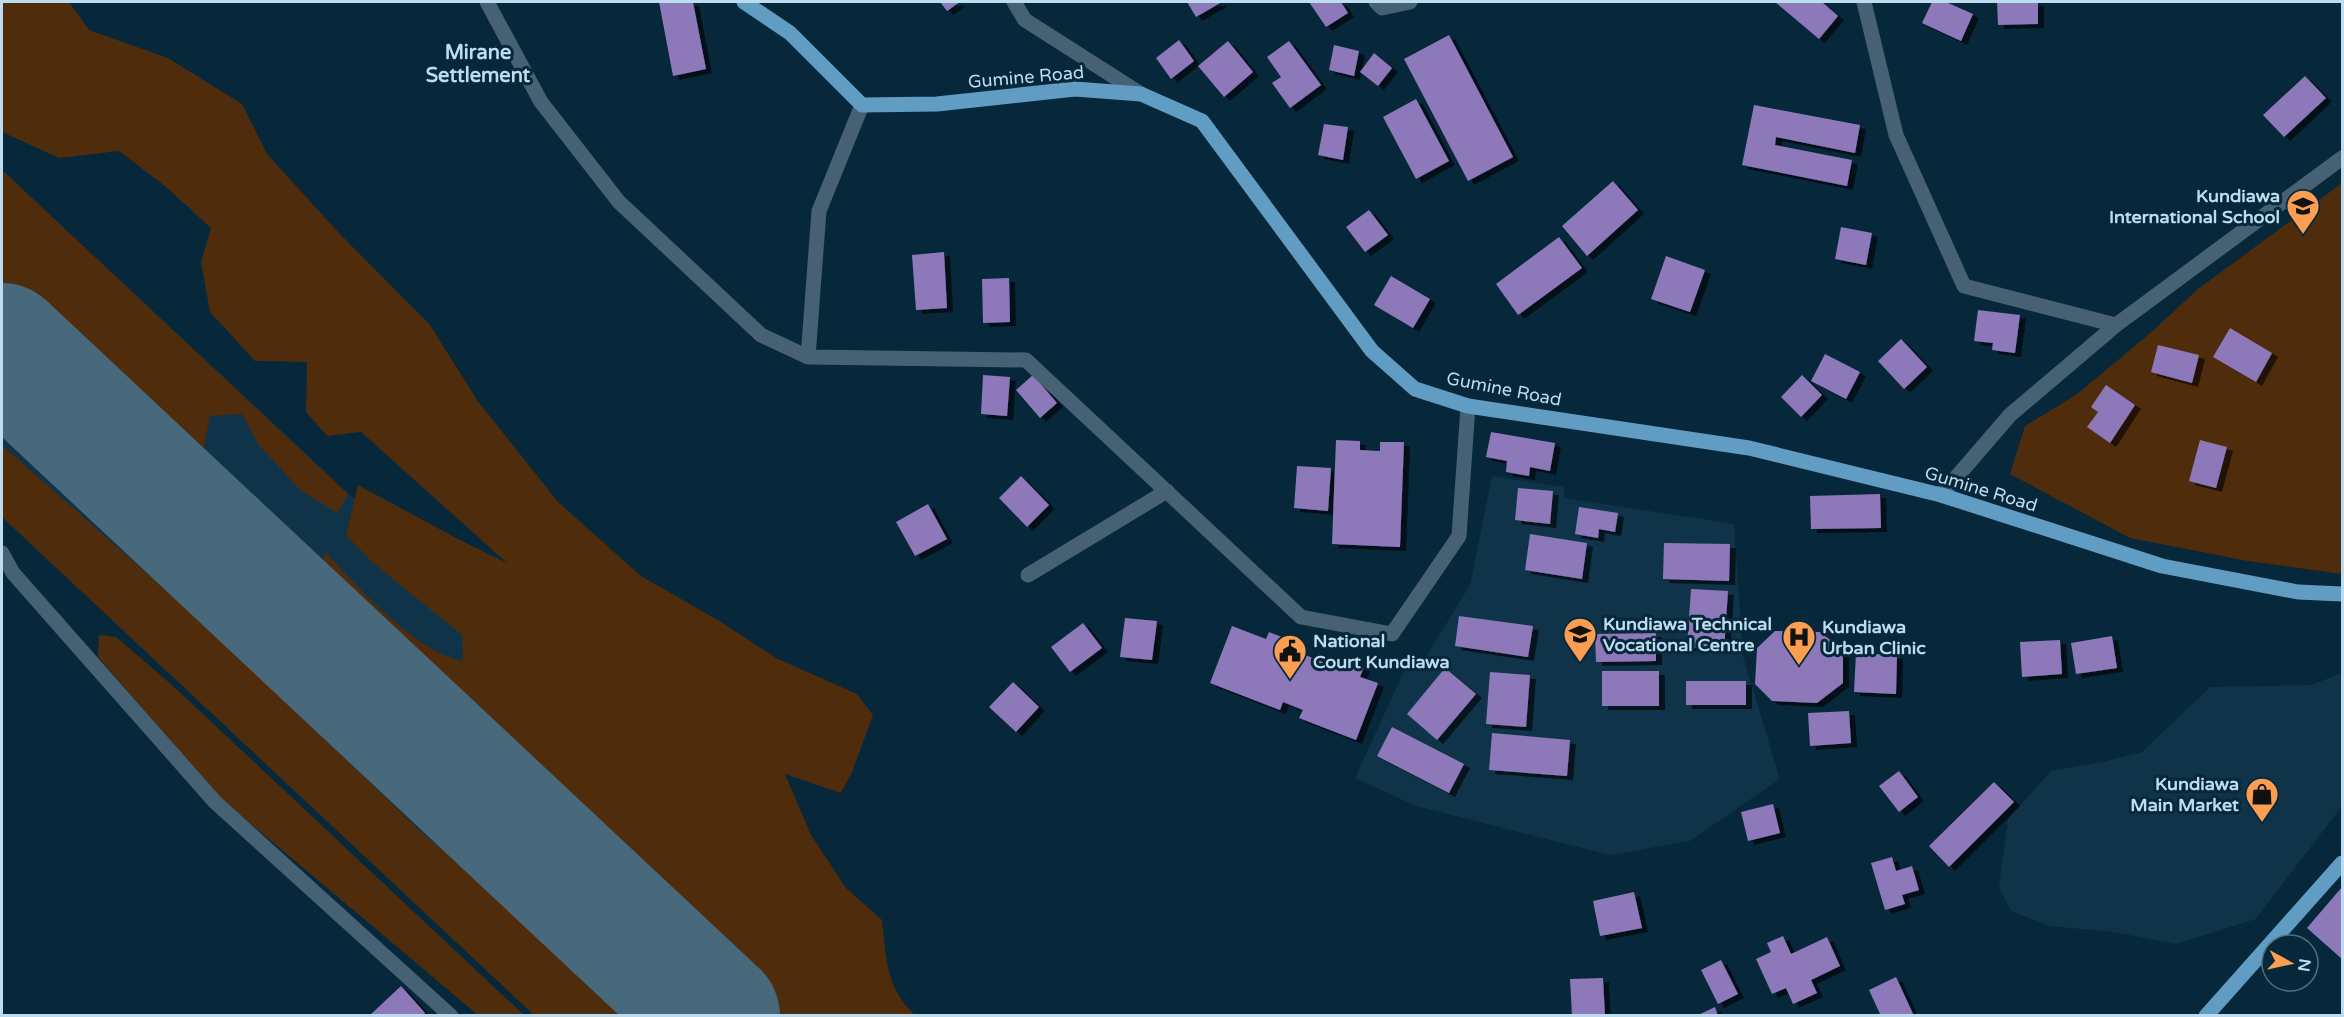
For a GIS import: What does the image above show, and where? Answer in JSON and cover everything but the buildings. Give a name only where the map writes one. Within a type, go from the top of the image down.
[{"type":"main road","points":[[744,2],[790,33],[862,105]]},
{"type":"main road","name":"Gumine Road","points":[[862,105],[937,104],[1075,89],[1141,94],[1202,121],[1372,351],[1415,389],[1468,406],[1749,448],[1941,495],[2162,566],[2298,592],[2343,594]]},
{"type":"main road","points":[[2206,1016],[2343,863]]},
{"type":"street","points":[[487,2],[541,102],[619,202],[761,335],[808,357],[1026,360],[1301,617],[1392,634],[1459,536],[1468,406]]},
{"type":"street","points":[[1014,2],[1025,20],[1141,94]]},
{"type":"street","points":[[1376,2],[1382,8],[1410,2]]},
{"type":"street","points":[[1864,2],[1896,135],[1964,286],[2116,325]]},
{"type":"street","points":[[808,357],[819,211],[862,105]]},
{"type":"street","points":[[1941,495],[2010,415],[2116,325],[2343,158]]},
{"type":"street","points":[[1028,575],[1167,491]]},
{"type":"street","points":[[2,553],[13,573],[214,802],[451,1016]]},
{"type":"shaded area","points":[[2,2],[69,2],[89,30],[168,58],[242,104],[267,154],[339,233],[430,325],[477,400],[558,502],[641,576],[721,622],[776,658],[857,694],[873,715],[852,772],[841,793],[785,774],[811,835],[846,888],[882,920],[889,972],[898,994],[915,1015],[782,1015],[320,585],[325,552],[388,616],[407,632],[445,655],[463,661],[462,635],[373,563],[346,535],[358,485],[507,563],[361,432],[327,436],[306,412],[307,362],[255,361],[210,312],[201,262],[211,228],[165,186],[119,151],[59,158],[2,132]]},
{"type":"shaded area","points":[[2,170],[907,1015],[534,1015],[2,517]]},
{"type":"shaded area","points":[[2,170],[348,494],[337,513],[300,490],[258,444],[242,414],[210,416],[200,465],[2,283]]},
{"type":"shaded area","points":[[2342,183],[2342,574],[2248,561],[2130,538],[2010,474],[2025,426],[2076,395],[2148,335],[2198,289]]},
{"type":"shaded area","points":[[2,445],[239,655],[420,831],[522,917],[627,1015],[534,1015],[2,517]]},
{"type":"shaded area","name":"Kundiawa Technical Vocational Centre","points":[[1492,476],[1564,487],[1564,498],[1734,524],[1743,656],[1780,779],[1690,841],[1610,855],[1416,806],[1355,778],[1404,671],[1427,655],[1470,585]]},
{"type":"shaded area","points":[[99,635],[116,637],[172,685],[524,1015],[478,1015],[220,798],[98,657]]},
{"type":"shaded area","points":[[2342,673],[2342,806],[2256,919],[2176,944],[2113,932],[2050,926],[2011,911],[1999,887],[2008,819],[2051,771],[2142,752],[2210,687],[2311,685]]},
{"type":"runway","points":[[2,348],[715,1016]]},
{"type":"place","name":"Kundiawa International School","points":[[2303,235]]},
{"type":"place","name":"Kundiawa Technical Vocational Centre","points":[[1580,663]]},
{"type":"place","name":"Kundiawa Urban Clinic","points":[[1799,666]]},
{"type":"place","name":"National Court Kundiawa","points":[[1290,680]]},
{"type":"place","name":"Kundiawa Main Market","points":[[2262,823]]},
{"type":"district","name":"Mirane Settlement","points":[[478,64]]}]
